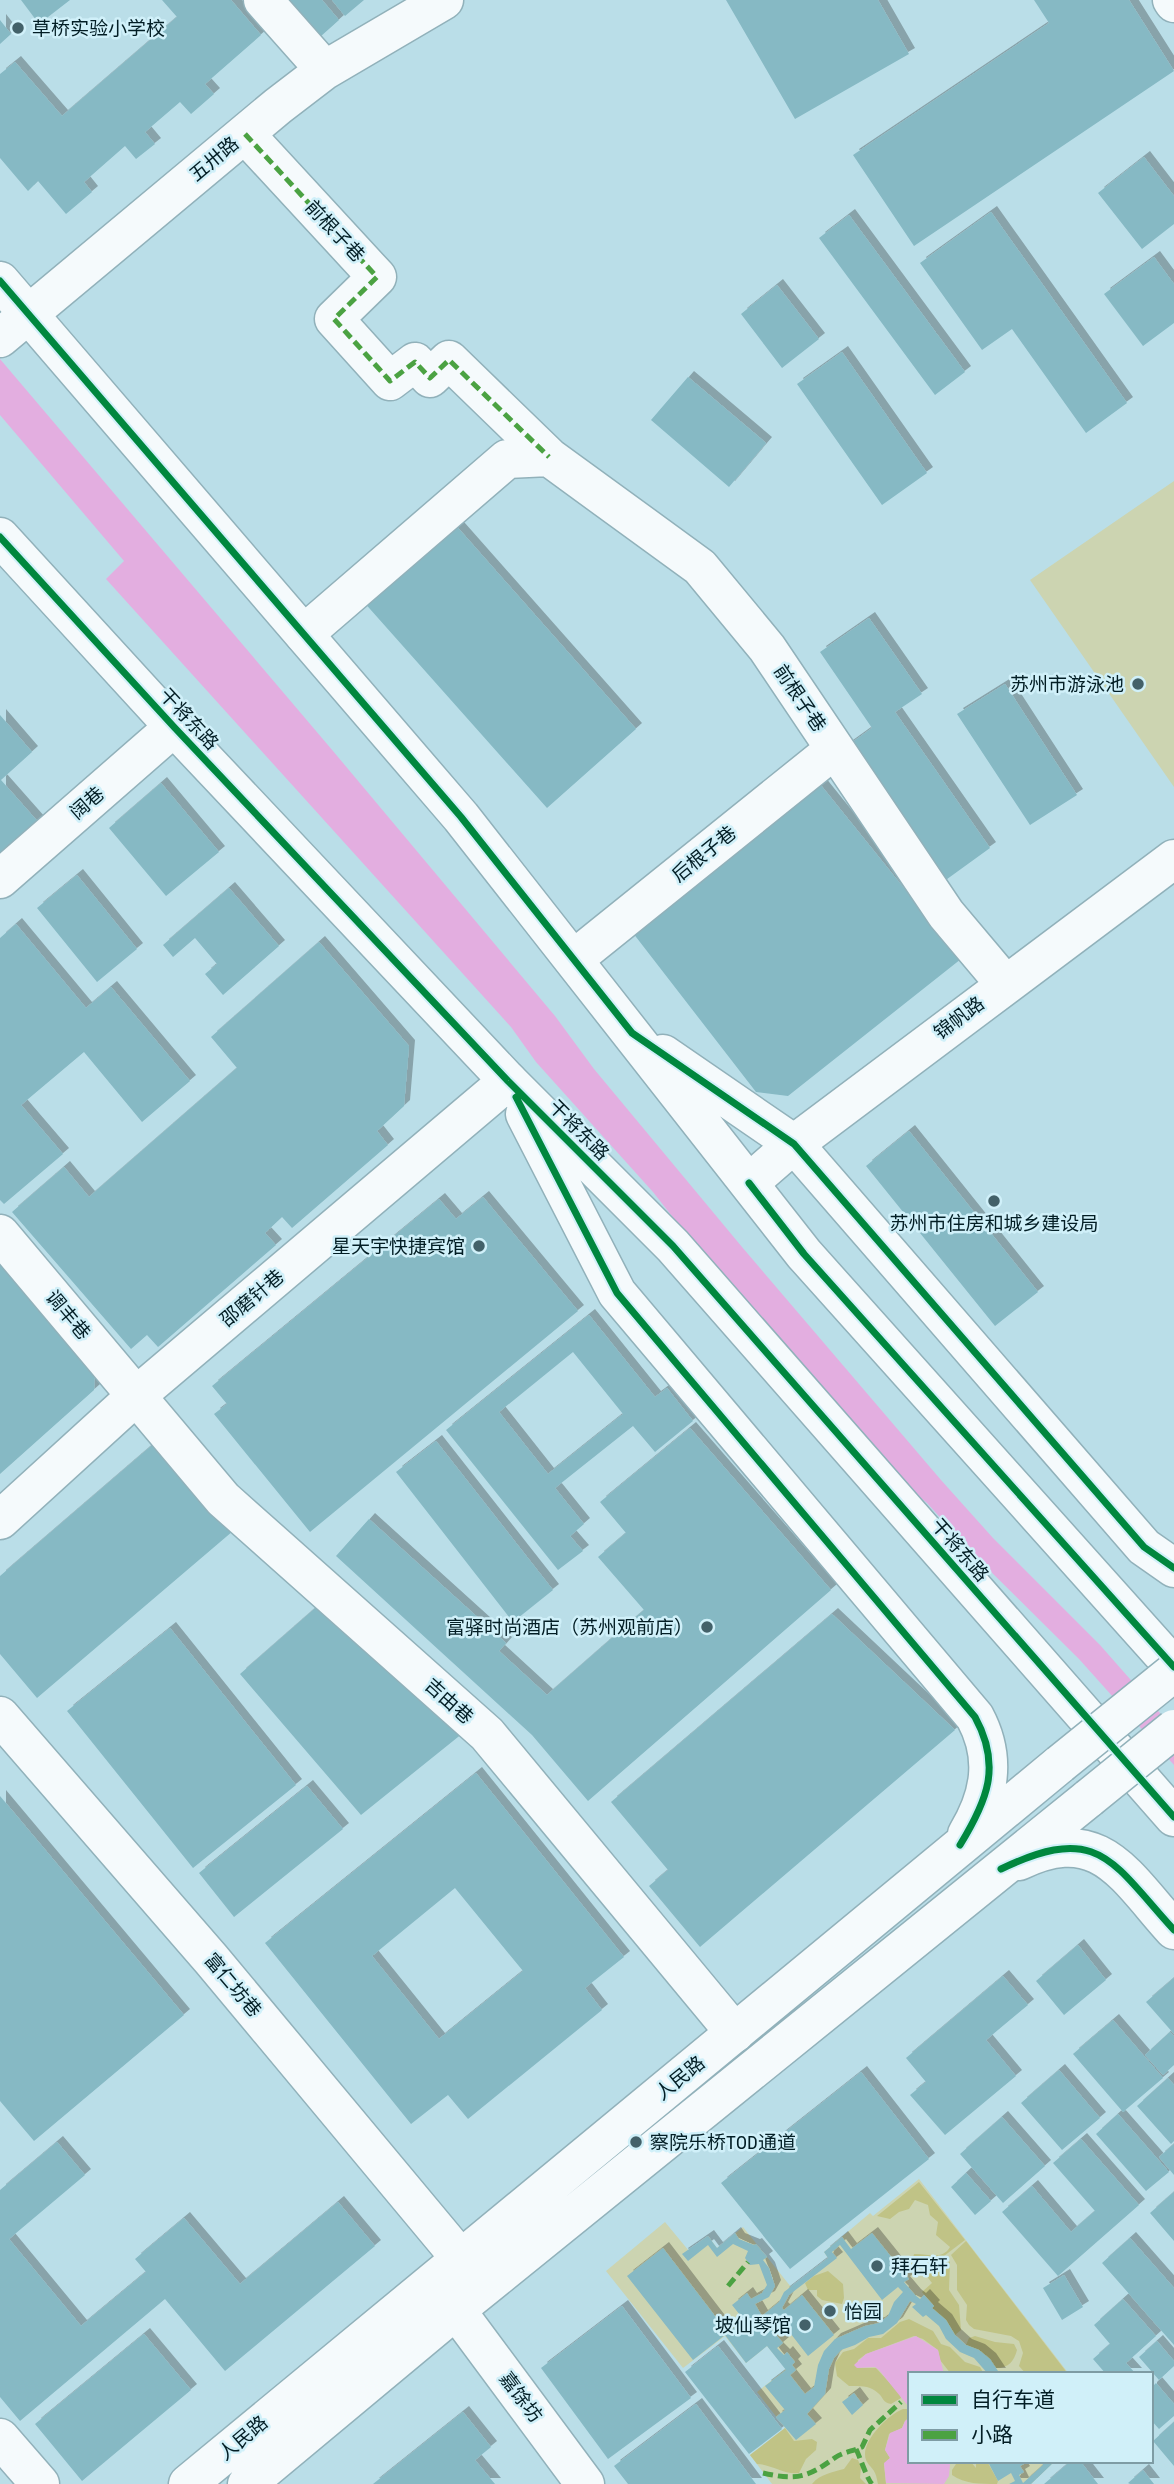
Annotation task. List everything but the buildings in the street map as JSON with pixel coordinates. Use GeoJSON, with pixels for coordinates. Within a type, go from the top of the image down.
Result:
{"type":"FeatureCollection","features":[{"type":"Feature","properties":{"kind":"main road"},"geometry":{"type":"LineString","coordinates":[[263,0],[325,70]]}},
{"type":"Feature","properties":{"kind":"main road","name":"五卅路"},"geometry":{"type":"LineString","coordinates":[[14,326],[325,70],[444,0]]}},
{"type":"Feature","properties":{"kind":"main road","name":"前根子巷"},"geometry":{"type":"LineString","coordinates":[[244,134],[377,277],[334,319],[390,381],[415,362],[430,378],[449,360],[549,457],[700,567],[767,648],[946,914],[1005,984]]}},
{"type":"Feature","properties":{"kind":"main road"},"geometry":{"type":"LineString","coordinates":[[0,281],[14,326],[304,634],[461,817],[804,1254],[1174,1667]]}},
{"type":"Feature","properties":{"kind":"main road"},"geometry":{"type":"LineString","coordinates":[[304,634],[507,459],[549,457]]}},
{"type":"Feature","properties":{"kind":"main road","name":"干将东路"},"geometry":{"type":"LineString","coordinates":[[0,537],[174,727],[508,1081],[673,1246],[1174,1817]]}},
{"type":"Feature","properties":{"kind":"main road","name":"阔巷"},"geometry":{"type":"LineString","coordinates":[[0,879],[174,727]]}},
{"type":"Feature","properties":{"kind":"main road","name":"后根子巷"},"geometry":{"type":"LineString","coordinates":[[574,959],[835,749]]}},
{"type":"Feature","properties":{"kind":"main road","name":"锦帆路"},"geometry":{"type":"LineString","coordinates":[[749,1182],[794,1144],[1174,859]]}},
{"type":"Feature","properties":{"kind":"main road"},"geometry":{"type":"LineString","coordinates":[[632,1033],[794,1144],[1144,1547],[1174,1568]]}},
{"type":"Feature","properties":{"kind":"main road"},"geometry":{"type":"LineString","coordinates":[[508,1081],[617,1293],[975,1717],[988,1751],[988,1787],[978,1816],[960,1845]]}},
{"type":"Feature","properties":{"kind":"main road","name":"邵磨针巷"},"geometry":{"type":"LineString","coordinates":[[0,1520],[136,1396],[508,1081]]}},
{"type":"Feature","properties":{"kind":"main road","name":"调丰巷"},"geometry":{"type":"LineString","coordinates":[[0,1234],[136,1396]]}},
{"type":"Feature","properties":{"kind":"main road","name":"吉由巷"},"geometry":{"type":"LineString","coordinates":[[136,1396],[223,1499],[487,1734],[735,2033]]}},
{"type":"Feature","properties":{"kind":"main road","name":"人民路"},"geometry":{"type":"LineString","coordinates":[[188,2484],[960,1845],[1174,1672]]}},
{"type":"Feature","properties":{"kind":"main road","name":"富仁坊巷"},"geometry":{"type":"LineString","coordinates":[[0,1716],[211,1959],[461,2259]]}},
{"type":"Feature","properties":{"kind":"main road","name":"人民路"},"geometry":{"type":"LineString","coordinates":[[247,2484],[456,2310],[1174,1729]]}},
{"type":"Feature","properties":{"kind":"main road"},"geometry":{"type":"LineString","coordinates":[[1001,1869],[1042,1851],[1059,1848],[1080,1847],[1100,1853],[1174,1930]]}},
{"type":"Feature","properties":{"kind":"main road","name":"嘉馀坊"},"geometry":{"type":"LineString","coordinates":[[456,2310],[585,2484]]}},
{"type":"Feature","properties":{"kind":"main road"},"geometry":{"type":"LineString","coordinates":[[0,2438],[40,2484]]}},
{"type":"Feature","properties":{"kind":"green space","name":"苏州市游泳池"},"geometry":{"type":"Polygon","coordinates":[[[1174,481],[1174,787],[1030,580],[1174,481]]]}},
{"type":"Feature","properties":{"kind":"green space","name":"怡园"},"geometry":{"type":"Polygon","coordinates":[[[919,2179],[1067,2372],[908,2372],[908,2463],[1053,2463],[1031,2484],[772,2484],[750,2455],[785,2428],[757,2392],[786,2369],[767,2346],[746,2363],[725,2336],[683,2368],[606,2271],[665,2222],[689,2251],[708,2236],[717,2248],[743,2227],[791,2287],[828,2258],[824,2252],[870,2213],[873,2216],[919,2179]]]}},
{"type":"Feature","properties":{"kind":"green space"},"geometry":{"type":"Polygon","coordinates":[[[919,2182],[965,2240],[923,2272],[912,2261],[914,2254],[939,2255],[950,2247],[936,2235],[938,2222],[930,2215],[928,2205],[915,2200],[909,2209],[890,2219],[877,2216],[919,2182]]]}},
{"type":"Feature","properties":{"kind":"green space"},"geometry":{"type":"Polygon","coordinates":[[[966,2241],[1066,2372],[1024,2372],[1019,2366],[1023,2353],[1019,2341],[1011,2336],[974,2329],[969,2325],[966,2320],[967,2305],[957,2290],[957,2265],[951,2255],[966,2241]]]}},
{"type":"Feature","properties":{"kind":"green space"},"geometry":{"type":"Polygon","coordinates":[[[945,2259],[950,2262],[949,2290],[959,2305],[961,2330],[955,2335],[922,2292],[932,2283],[925,2274],[945,2259]]]}},
{"type":"Feature","properties":{"kind":"green space"},"geometry":{"type":"Polygon","coordinates":[[[828,2271],[843,2284],[842,2304],[822,2300],[817,2296],[817,2290],[808,2290],[805,2283],[828,2271]]]}},
{"type":"Feature","properties":{"kind":"green space"},"geometry":{"type":"Polygon","coordinates":[[[909,2319],[933,2331],[941,2344],[950,2347],[965,2362],[980,2367],[983,2372],[949,2372],[940,2360],[938,2350],[914,2336],[866,2354],[858,2360],[857,2368],[876,2368],[900,2394],[901,2398],[891,2404],[871,2389],[849,2386],[837,2376],[835,2363],[843,2352],[854,2349],[868,2338],[881,2338],[900,2322],[909,2319]]]}},
{"type":"Feature","properties":{"kind":"green space"},"geometry":{"type":"Polygon","coordinates":[[[975,2336],[1014,2344],[1017,2350],[1012,2361],[1004,2367],[996,2368],[979,2350],[966,2345],[969,2338],[975,2336]]]}},
{"type":"Feature","properties":{"kind":"green space"},"geometry":{"type":"Polygon","coordinates":[[[908,2409],[908,2419],[902,2428],[889,2434],[885,2450],[890,2458],[884,2464],[886,2484],[878,2484],[875,2473],[866,2460],[866,2448],[879,2427],[891,2416],[908,2409]]]}},
{"type":"Feature","properties":{"kind":"green space"},"geometry":{"type":"Polygon","coordinates":[[[785,2428],[794,2441],[812,2439],[817,2442],[816,2450],[806,2459],[799,2473],[757,2464],[750,2455],[785,2428]]]}},
{"type":"Feature","properties":{"kind":"green space"},"geometry":{"type":"Polygon","coordinates":[[[852,2458],[858,2460],[861,2467],[860,2478],[866,2484],[812,2484],[831,2472],[844,2469],[852,2458]]]}},
{"type":"Feature","properties":{"kind":"green space"},"geometry":{"type":"Polygon","coordinates":[[[957,2463],[972,2463],[976,2468],[976,2463],[988,2463],[998,2481],[997,2484],[973,2483],[952,2475],[957,2463]]]}},
{"type":"Feature","properties":{"kind":"shaded area"},"geometry":{"type":"Polygon","coordinates":[[[0,359],[333,751],[555,1016],[594,1069],[742,1247],[941,1480],[993,1538],[1100,1645],[1174,1729],[1174,1765],[1079,1659],[976,1557],[927,1503],[889,1472],[745,1309],[653,1192],[536,1062],[511,1027],[106,579],[124,561],[0,415],[0,359]]]}},
{"type":"Feature","properties":{"kind":"shaded area"},"geometry":{"type":"Polygon","coordinates":[[[916,2336],[938,2350],[944,2372],[908,2372],[908,2406],[879,2370],[875,2367],[857,2368],[854,2365],[866,2354],[916,2336]]]}},
{"type":"Feature","properties":{"kind":"shaded area"},"geometry":{"type":"Polygon","coordinates":[[[908,2419],[908,2463],[951,2463],[949,2476],[944,2484],[886,2483],[884,2463],[890,2458],[885,2450],[890,2433],[902,2428],[908,2419]]]}},
{"type":"Feature","properties":{"kind":"marked path"},"geometry":{"type":"LineString","coordinates":[[245,134],[377,277],[334,319],[390,381],[415,362],[430,378],[449,360],[549,457]]}},
{"type":"Feature","properties":{"kind":"marked path"},"geometry":{"type":"LineString","coordinates":[[728,2286],[748,2262]]}},
{"type":"Feature","properties":{"kind":"marked path"},"geometry":{"type":"LineString","coordinates":[[763,2473],[785,2477],[802,2476],[839,2455],[862,2447],[870,2430],[901,2402]]}},
{"type":"Feature","properties":{"kind":"marked path"},"geometry":{"type":"LineString","coordinates":[[856,2449],[872,2484]]}},
{"type":"Feature","properties":{"kind":"cycle path"},"geometry":{"type":"LineString","coordinates":[[0,281],[461,817],[632,1033],[794,1144],[1144,1547],[1174,1568]]}},
{"type":"Feature","properties":{"kind":"cycle path"},"geometry":{"type":"LineString","coordinates":[[0,537],[174,727],[508,1081],[673,1246],[1174,1817]]}},
{"type":"Feature","properties":{"kind":"cycle path"},"geometry":{"type":"LineString","coordinates":[[516,1097],[617,1293],[975,1717],[988,1751],[988,1783],[978,1813],[960,1845]]}},
{"type":"Feature","properties":{"kind":"cycle path"},"geometry":{"type":"LineString","coordinates":[[749,1183],[804,1254],[1174,1667]]}},
{"type":"Feature","properties":{"kind":"cycle path"},"geometry":{"type":"LineString","coordinates":[[1001,1869],[1034,1855],[1061,1849],[1082,1849],[1101,1856],[1117,1868],[1174,1930]]}},
{"type":"Feature","properties":{"kind":"place","name":"草桥实验小学校"},"geometry":{"type":"Point","coordinates":[18,28]}},
{"type":"Feature","properties":{"kind":"place","name":"苏州市游泳池"},"geometry":{"type":"Point","coordinates":[1138,684]}},
{"type":"Feature","properties":{"kind":"place","name":"苏州市住房和城乡建设局"},"geometry":{"type":"Point","coordinates":[994,1201]}},
{"type":"Feature","properties":{"kind":"place","name":"星天宇快捷宾馆"},"geometry":{"type":"Point","coordinates":[479,1246]}},
{"type":"Feature","properties":{"kind":"place","name":"富驿时尚酒店（苏州观前店）"},"geometry":{"type":"Point","coordinates":[707,1627]}},
{"type":"Feature","properties":{"kind":"place","name":"察院乐桥TOD通道"},"geometry":{"type":"Point","coordinates":[636,2142]}},
{"type":"Feature","properties":{"kind":"place","name":"拜石轩"},"geometry":{"type":"Point","coordinates":[877,2266]}},
{"type":"Feature","properties":{"kind":"place","name":"怡园"},"geometry":{"type":"Point","coordinates":[830,2311]}},
{"type":"Feature","properties":{"kind":"place","name":"坡仙琴馆"},"geometry":{"type":"Point","coordinates":[805,2325]}}]}
